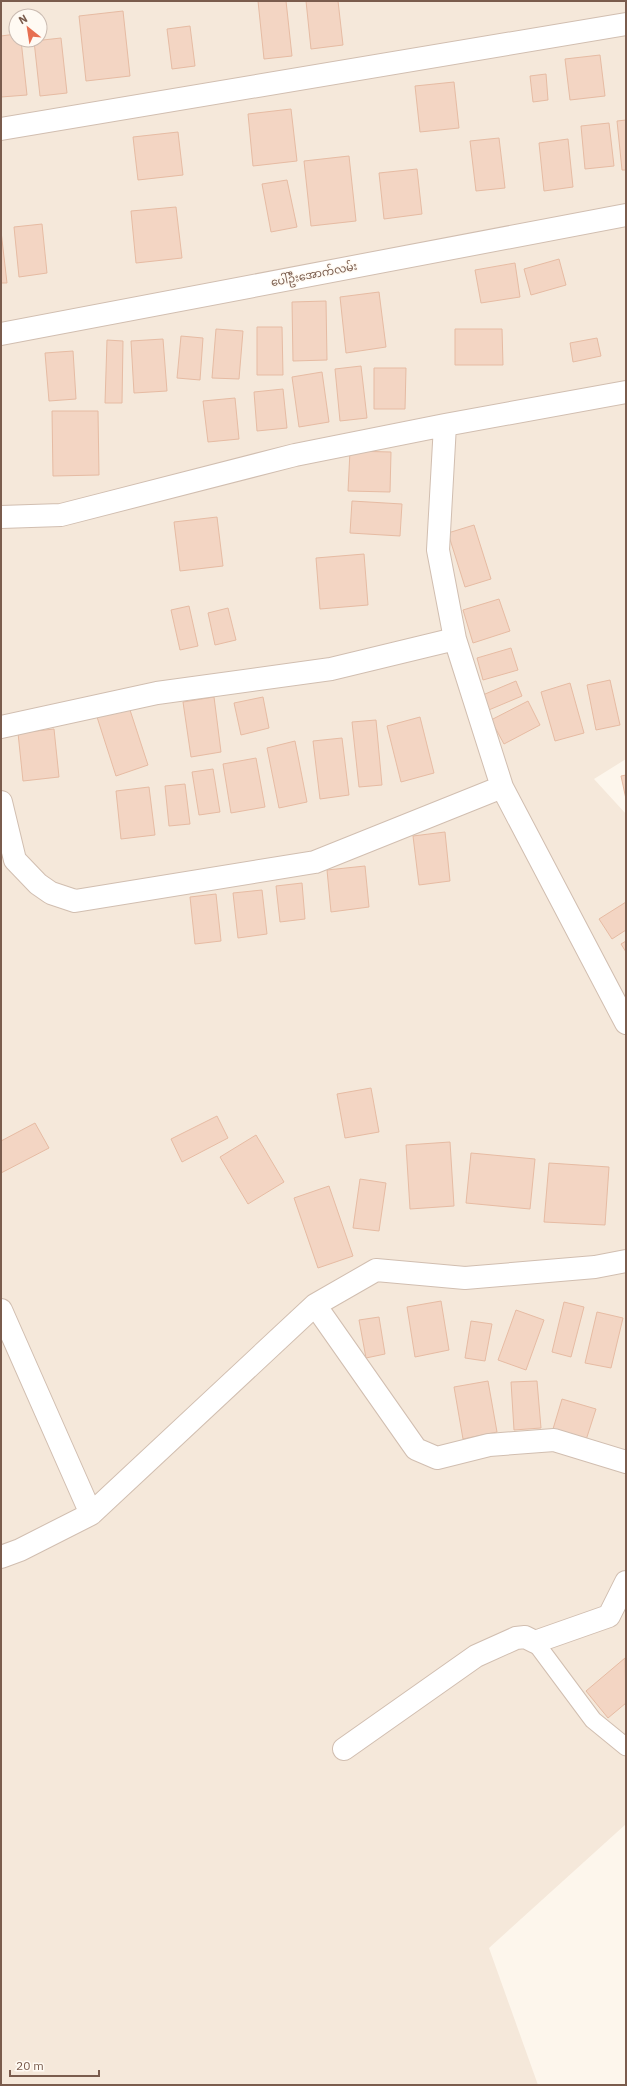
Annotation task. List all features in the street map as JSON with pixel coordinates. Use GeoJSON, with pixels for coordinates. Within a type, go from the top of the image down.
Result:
{"type":"FeatureCollection","features":[{"type":"Feature","properties":{"kind":"street"},"geometry":{"type":"LineString","coordinates":[[1,129],[626,24]]}},
{"type":"Feature","properties":{"kind":"street","name":"ပေါ်ဦးအောက်လမ်း"},"geometry":{"type":"LineString","coordinates":[[1,334],[626,215]]}},
{"type":"Feature","properties":{"kind":"street"},"geometry":{"type":"LineString","coordinates":[[1,518],[61,515],[295,455],[445,425],[626,392]]}},
{"type":"Feature","properties":{"kind":"street"},"geometry":{"type":"LineString","coordinates":[[445,425],[438,550],[455,639],[502,787],[626,1023]]}},
{"type":"Feature","properties":{"kind":"street"},"geometry":{"type":"LineString","coordinates":[[1,727],[157,693],[331,669],[455,639]]}},
{"type":"Feature","properties":{"kind":"street"},"geometry":{"type":"LineString","coordinates":[[1,802],[15,860],[38,884],[51,893],[74,901],[315,862],[502,787]]}},
{"type":"Feature","properties":{"kind":"street"},"geometry":{"type":"LineString","coordinates":[[1,1557],[20,1550],[91,1514],[315,1305],[376,1270],[465,1278],[595,1267],[626,1261]]}},
{"type":"Feature","properties":{"kind":"street"},"geometry":{"type":"LineString","coordinates":[[315,1305],[416,1449],[437,1458],[489,1445],[554,1440],[626,1462]]}},
{"type":"Feature","properties":{"kind":"street"},"geometry":{"type":"LineString","coordinates":[[1,1310],[91,1514]]}},
{"type":"Feature","properties":{"kind":"street"},"geometry":{"type":"LineString","coordinates":[[344,1749],[476,1656],[516,1638],[526,1637],[534,1642],[609,1616],[626,1582]]}},
{"type":"Feature","properties":{"kind":"lane"},"geometry":{"type":"LineString","coordinates":[[534,1642],[593,1720],[626,1747]]}},
{"type":"Feature","properties":{"kind":"shaded area"},"geometry":{"type":"Polygon","coordinates":[[[1,1],[626,1],[626,759],[594,779],[626,814],[626,1824],[489,1948],[538,2085],[1,2085],[1,1]]]}},
{"type":"Feature","properties":{"kind":"building"},"geometry":{"type":"Polygon","coordinates":[[[258,1],[286,1],[292,56],[264,59],[258,1]]]}},
{"type":"Feature","properties":{"kind":"building"},"geometry":{"type":"Polygon","coordinates":[[[306,1],[338,1],[343,45],[311,49],[306,1]]]}},
{"type":"Feature","properties":{"kind":"building"},"geometry":{"type":"Polygon","coordinates":[[[123,11],[130,76],[86,81],[79,16],[123,11]]]}},
{"type":"Feature","properties":{"kind":"building"},"geometry":{"type":"Polygon","coordinates":[[[190,26],[195,66],[172,69],[167,29],[190,26]]]}},
{"type":"Feature","properties":{"kind":"building"},"geometry":{"type":"Polygon","coordinates":[[[8,35],[8,48],[22,48],[27,95],[1,97],[1,36],[8,35]]]}},
{"type":"Feature","properties":{"kind":"building"},"geometry":{"type":"Polygon","coordinates":[[[61,38],[67,93],[40,96],[35,48],[48,48],[48,39],[61,38]]]}},
{"type":"Feature","properties":{"kind":"building"},"geometry":{"type":"Polygon","coordinates":[[[600,55],[605,96],[570,100],[565,59],[600,55]]]}},
{"type":"Feature","properties":{"kind":"building"},"geometry":{"type":"Polygon","coordinates":[[[546,74],[548,100],[533,102],[530,76],[546,74]]]}},
{"type":"Feature","properties":{"kind":"building"},"geometry":{"type":"Polygon","coordinates":[[[454,82],[459,128],[420,132],[415,86],[454,82]]]}},
{"type":"Feature","properties":{"kind":"building"},"geometry":{"type":"Polygon","coordinates":[[[291,109],[297,161],[253,166],[248,114],[291,109]]]}},
{"type":"Feature","properties":{"kind":"building"},"geometry":{"type":"Polygon","coordinates":[[[626,120],[626,170],[622,170],[617,121],[626,120]]]}},
{"type":"Feature","properties":{"kind":"building"},"geometry":{"type":"Polygon","coordinates":[[[609,123],[614,166],[585,169],[581,126],[609,123]]]}},
{"type":"Feature","properties":{"kind":"building"},"geometry":{"type":"Polygon","coordinates":[[[178,132],[183,175],[138,180],[133,137],[178,132]]]}},
{"type":"Feature","properties":{"kind":"building"},"geometry":{"type":"Polygon","coordinates":[[[499,138],[505,188],[476,191],[470,141],[499,138]]]}},
{"type":"Feature","properties":{"kind":"building"},"geometry":{"type":"Polygon","coordinates":[[[568,139],[573,187],[544,191],[539,143],[568,139]]]}},
{"type":"Feature","properties":{"kind":"building"},"geometry":{"type":"Polygon","coordinates":[[[349,156],[356,221],[311,226],[304,161],[349,156]]]}},
{"type":"Feature","properties":{"kind":"building"},"geometry":{"type":"Polygon","coordinates":[[[417,169],[422,214],[384,219],[379,173],[417,169]]]}},
{"type":"Feature","properties":{"kind":"building"},"geometry":{"type":"Polygon","coordinates":[[[287,180],[297,227],[271,232],[262,184],[287,180]]]}},
{"type":"Feature","properties":{"kind":"building"},"geometry":{"type":"Polygon","coordinates":[[[176,207],[182,258],[136,263],[131,211],[176,207]]]}},
{"type":"Feature","properties":{"kind":"building"},"geometry":{"type":"Polygon","coordinates":[[[42,224],[47,273],[19,277],[14,227],[42,224]]]}},
{"type":"Feature","properties":{"kind":"building"},"geometry":{"type":"Polygon","coordinates":[[[1,231],[7,283],[1,283],[1,231]]]}},
{"type":"Feature","properties":{"kind":"building"},"geometry":{"type":"Polygon","coordinates":[[[559,259],[566,285],[531,295],[524,269],[559,259]]]}},
{"type":"Feature","properties":{"kind":"building"},"geometry":{"type":"Polygon","coordinates":[[[515,263],[520,297],[481,303],[475,270],[515,263]]]}},
{"type":"Feature","properties":{"kind":"building"},"geometry":{"type":"Polygon","coordinates":[[[379,292],[386,347],[346,353],[340,297],[379,292]]]}},
{"type":"Feature","properties":{"kind":"building"},"geometry":{"type":"Polygon","coordinates":[[[326,301],[327,360],[293,361],[292,302],[326,301]]]}},
{"type":"Feature","properties":{"kind":"building"},"geometry":{"type":"Polygon","coordinates":[[[257,327],[282,327],[283,375],[257,375],[257,327]]]}},
{"type":"Feature","properties":{"kind":"building"},"geometry":{"type":"Polygon","coordinates":[[[216,329],[243,331],[239,379],[212,378],[216,329]]]}},
{"type":"Feature","properties":{"kind":"building"},"geometry":{"type":"Polygon","coordinates":[[[455,329],[502,329],[503,365],[455,365],[455,329]]]}},
{"type":"Feature","properties":{"kind":"building"},"geometry":{"type":"Polygon","coordinates":[[[181,336],[203,338],[200,380],[177,378],[181,336]]]}},
{"type":"Feature","properties":{"kind":"building"},"geometry":{"type":"Polygon","coordinates":[[[597,338],[601,356],[573,362],[570,343],[597,338]]]}},
{"type":"Feature","properties":{"kind":"building"},"geometry":{"type":"Polygon","coordinates":[[[163,339],[167,391],[134,393],[131,341],[163,339]]]}},
{"type":"Feature","properties":{"kind":"building"},"geometry":{"type":"Polygon","coordinates":[[[107,340],[123,341],[122,403],[105,403],[107,340]]]}},
{"type":"Feature","properties":{"kind":"building"},"geometry":{"type":"Polygon","coordinates":[[[73,351],[76,399],[49,401],[45,353],[73,351]]]}},
{"type":"Feature","properties":{"kind":"building"},"geometry":{"type":"Polygon","coordinates":[[[361,366],[367,418],[340,421],[335,369],[361,366]]]}},
{"type":"Feature","properties":{"kind":"building"},"geometry":{"type":"Polygon","coordinates":[[[374,368],[406,368],[405,409],[374,409],[374,368]]]}},
{"type":"Feature","properties":{"kind":"building"},"geometry":{"type":"Polygon","coordinates":[[[322,372],[329,422],[299,427],[292,377],[322,372]]]}},
{"type":"Feature","properties":{"kind":"building"},"geometry":{"type":"Polygon","coordinates":[[[283,389],[287,428],[257,431],[254,392],[283,389]]]}},
{"type":"Feature","properties":{"kind":"building"},"geometry":{"type":"Polygon","coordinates":[[[235,398],[239,439],[208,442],[203,401],[235,398]]]}},
{"type":"Feature","properties":{"kind":"building"},"geometry":{"type":"Polygon","coordinates":[[[52,411],[98,411],[99,475],[53,476],[52,411]]]}},
{"type":"Feature","properties":{"kind":"building"},"geometry":{"type":"Polygon","coordinates":[[[350,451],[391,452],[390,492],[348,491],[350,451]]]}},
{"type":"Feature","properties":{"kind":"building"},"geometry":{"type":"Polygon","coordinates":[[[352,501],[402,504],[400,536],[350,533],[352,501]]]}},
{"type":"Feature","properties":{"kind":"building"},"geometry":{"type":"Polygon","coordinates":[[[217,517],[223,566],[180,571],[174,522],[217,517]]]}},
{"type":"Feature","properties":{"kind":"building"},"geometry":{"type":"Polygon","coordinates":[[[474,525],[491,579],[465,587],[448,533],[474,525]]]}},
{"type":"Feature","properties":{"kind":"building"},"geometry":{"type":"Polygon","coordinates":[[[364,554],[368,605],[320,609],[316,558],[364,554]]]}},
{"type":"Feature","properties":{"kind":"building"},"geometry":{"type":"Polygon","coordinates":[[[499,599],[510,631],[473,643],[463,610],[499,599]]]}},
{"type":"Feature","properties":{"kind":"building"},"geometry":{"type":"Polygon","coordinates":[[[189,606],[198,646],[180,650],[171,610],[189,606]]]}},
{"type":"Feature","properties":{"kind":"building"},"geometry":{"type":"Polygon","coordinates":[[[228,608],[236,640],[215,645],[208,613],[228,608]]]}},
{"type":"Feature","properties":{"kind":"building"},"geometry":{"type":"Polygon","coordinates":[[[511,648],[518,670],[483,680],[477,658],[511,648]]]}},
{"type":"Feature","properties":{"kind":"building"},"geometry":{"type":"Polygon","coordinates":[[[610,680],[620,725],[596,730],[587,685],[610,680]]]}},
{"type":"Feature","properties":{"kind":"building"},"geometry":{"type":"Polygon","coordinates":[[[516,681],[522,696],[484,712],[478,697],[516,681]]]}},
{"type":"Feature","properties":{"kind":"building"},"geometry":{"type":"Polygon","coordinates":[[[570,683],[584,733],[555,741],[541,692],[570,683]]]}},
{"type":"Feature","properties":{"kind":"building"},"geometry":{"type":"Polygon","coordinates":[[[214,697],[221,752],[191,757],[183,702],[214,697]]]}},
{"type":"Feature","properties":{"kind":"building"},"geometry":{"type":"Polygon","coordinates":[[[263,697],[269,728],[241,735],[234,703],[263,697]]]}},
{"type":"Feature","properties":{"kind":"building"},"geometry":{"type":"Polygon","coordinates":[[[528,701],[540,725],[504,744],[491,720],[528,701]]]}},
{"type":"Feature","properties":{"kind":"building"},"geometry":{"type":"Polygon","coordinates":[[[129,707],[148,765],[116,776],[97,717],[129,707]]]}},
{"type":"Feature","properties":{"kind":"building"},"geometry":{"type":"Polygon","coordinates":[[[420,717],[434,773],[401,782],[387,726],[420,717]]]}},
{"type":"Feature","properties":{"kind":"building"},"geometry":{"type":"Polygon","coordinates":[[[376,720],[382,785],[359,787],[352,722],[376,720]]]}},
{"type":"Feature","properties":{"kind":"building"},"geometry":{"type":"Polygon","coordinates":[[[54,729],[59,777],[23,781],[18,733],[54,729]]]}},
{"type":"Feature","properties":{"kind":"building"},"geometry":{"type":"Polygon","coordinates":[[[342,738],[349,795],[320,799],[313,741],[342,738]]]}},
{"type":"Feature","properties":{"kind":"building"},"geometry":{"type":"Polygon","coordinates":[[[295,741],[307,802],[279,808],[267,748],[295,741]]]}},
{"type":"Feature","properties":{"kind":"building"},"geometry":{"type":"Polygon","coordinates":[[[256,758],[265,807],[231,813],[223,764],[256,758]]]}},
{"type":"Feature","properties":{"kind":"building"},"geometry":{"type":"Polygon","coordinates":[[[213,769],[220,812],[199,815],[192,772],[213,769]]]}},
{"type":"Feature","properties":{"kind":"building"},"geometry":{"type":"Polygon","coordinates":[[[626,775],[626,799],[621,776],[626,775]]]}},
{"type":"Feature","properties":{"kind":"building"},"geometry":{"type":"Polygon","coordinates":[[[185,784],[190,824],[169,826],[165,786],[185,784]]]}},
{"type":"Feature","properties":{"kind":"building"},"geometry":{"type":"Polygon","coordinates":[[[149,787],[155,835],[121,839],[116,791],[149,787]]]}},
{"type":"Feature","properties":{"kind":"building"},"geometry":{"type":"Polygon","coordinates":[[[445,832],[450,881],[419,885],[413,836],[445,832]]]}},
{"type":"Feature","properties":{"kind":"building"},"geometry":{"type":"Polygon","coordinates":[[[365,866],[369,907],[331,912],[327,870],[365,866]]]}},
{"type":"Feature","properties":{"kind":"building"},"geometry":{"type":"Polygon","coordinates":[[[302,883],[305,919],[280,922],[276,886],[302,883]]]}},
{"type":"Feature","properties":{"kind":"building"},"geometry":{"type":"Polygon","coordinates":[[[262,890],[267,934],[238,938],[233,893],[262,890]]]}},
{"type":"Feature","properties":{"kind":"building"},"geometry":{"type":"Polygon","coordinates":[[[216,894],[221,941],[195,944],[190,897],[216,894]]]}},
{"type":"Feature","properties":{"kind":"building"},"geometry":{"type":"Polygon","coordinates":[[[626,902],[626,930],[612,939],[599,919],[626,902]]]}},
{"type":"Feature","properties":{"kind":"building"},"geometry":{"type":"Polygon","coordinates":[[[626,941],[626,952],[621,944],[626,941]]]}},
{"type":"Feature","properties":{"kind":"building"},"geometry":{"type":"Polygon","coordinates":[[[371,1088],[379,1132],[345,1138],[337,1094],[371,1088]]]}},
{"type":"Feature","properties":{"kind":"building"},"geometry":{"type":"Polygon","coordinates":[[[217,1116],[228,1138],[182,1162],[171,1139],[217,1116]]]}},
{"type":"Feature","properties":{"kind":"building"},"geometry":{"type":"Polygon","coordinates":[[[35,1123],[49,1148],[1,1173],[1,1141],[35,1123]]]}},
{"type":"Feature","properties":{"kind":"building"},"geometry":{"type":"Polygon","coordinates":[[[256,1135],[284,1182],[248,1204],[220,1157],[256,1135]]]}},
{"type":"Feature","properties":{"kind":"building"},"geometry":{"type":"Polygon","coordinates":[[[450,1142],[454,1206],[410,1209],[406,1145],[450,1142]]]}},
{"type":"Feature","properties":{"kind":"building"},"geometry":{"type":"Polygon","coordinates":[[[471,1153],[535,1159],[530,1209],[466,1203],[471,1153]]]}},
{"type":"Feature","properties":{"kind":"building"},"geometry":{"type":"Polygon","coordinates":[[[549,1163],[609,1167],[605,1225],[544,1222],[549,1163]]]}},
{"type":"Feature","properties":{"kind":"building"},"geometry":{"type":"Polygon","coordinates":[[[360,1179],[386,1183],[379,1231],[353,1228],[360,1179]]]}},
{"type":"Feature","properties":{"kind":"building"},"geometry":{"type":"Polygon","coordinates":[[[329,1186],[353,1256],[318,1268],[294,1198],[329,1186]]]}},
{"type":"Feature","properties":{"kind":"building"},"geometry":{"type":"Polygon","coordinates":[[[441,1301],[449,1350],[415,1357],[407,1307],[441,1301]]]}},
{"type":"Feature","properties":{"kind":"building"},"geometry":{"type":"Polygon","coordinates":[[[564,1302],[584,1307],[571,1357],[552,1352],[564,1302]]]}},
{"type":"Feature","properties":{"kind":"building"},"geometry":{"type":"Polygon","coordinates":[[[516,1310],[544,1320],[526,1370],[498,1360],[516,1310]]]}},
{"type":"Feature","properties":{"kind":"building"},"geometry":{"type":"Polygon","coordinates":[[[597,1312],[623,1318],[611,1368],[585,1363],[597,1312]]]}},
{"type":"Feature","properties":{"kind":"building"},"geometry":{"type":"Polygon","coordinates":[[[379,1317],[385,1354],[366,1358],[359,1320],[379,1317]]]}},
{"type":"Feature","properties":{"kind":"building"},"geometry":{"type":"Polygon","coordinates":[[[471,1321],[492,1324],[485,1361],[465,1358],[471,1321]]]}},
{"type":"Feature","properties":{"kind":"building"},"geometry":{"type":"Polygon","coordinates":[[[488,1381],[497,1432],[463,1439],[454,1387],[488,1381]]]}},
{"type":"Feature","properties":{"kind":"building"},"geometry":{"type":"Polygon","coordinates":[[[537,1381],[541,1428],[514,1430],[511,1382],[537,1381]]]}},
{"type":"Feature","properties":{"kind":"building"},"geometry":{"type":"Polygon","coordinates":[[[562,1399],[596,1409],[586,1440],[553,1429],[562,1399]]]}},
{"type":"Feature","properties":{"kind":"building"},"geometry":{"type":"Polygon","coordinates":[[[625,1658],[626,1703],[608,1718],[586,1691],[625,1658]]]}}]}
